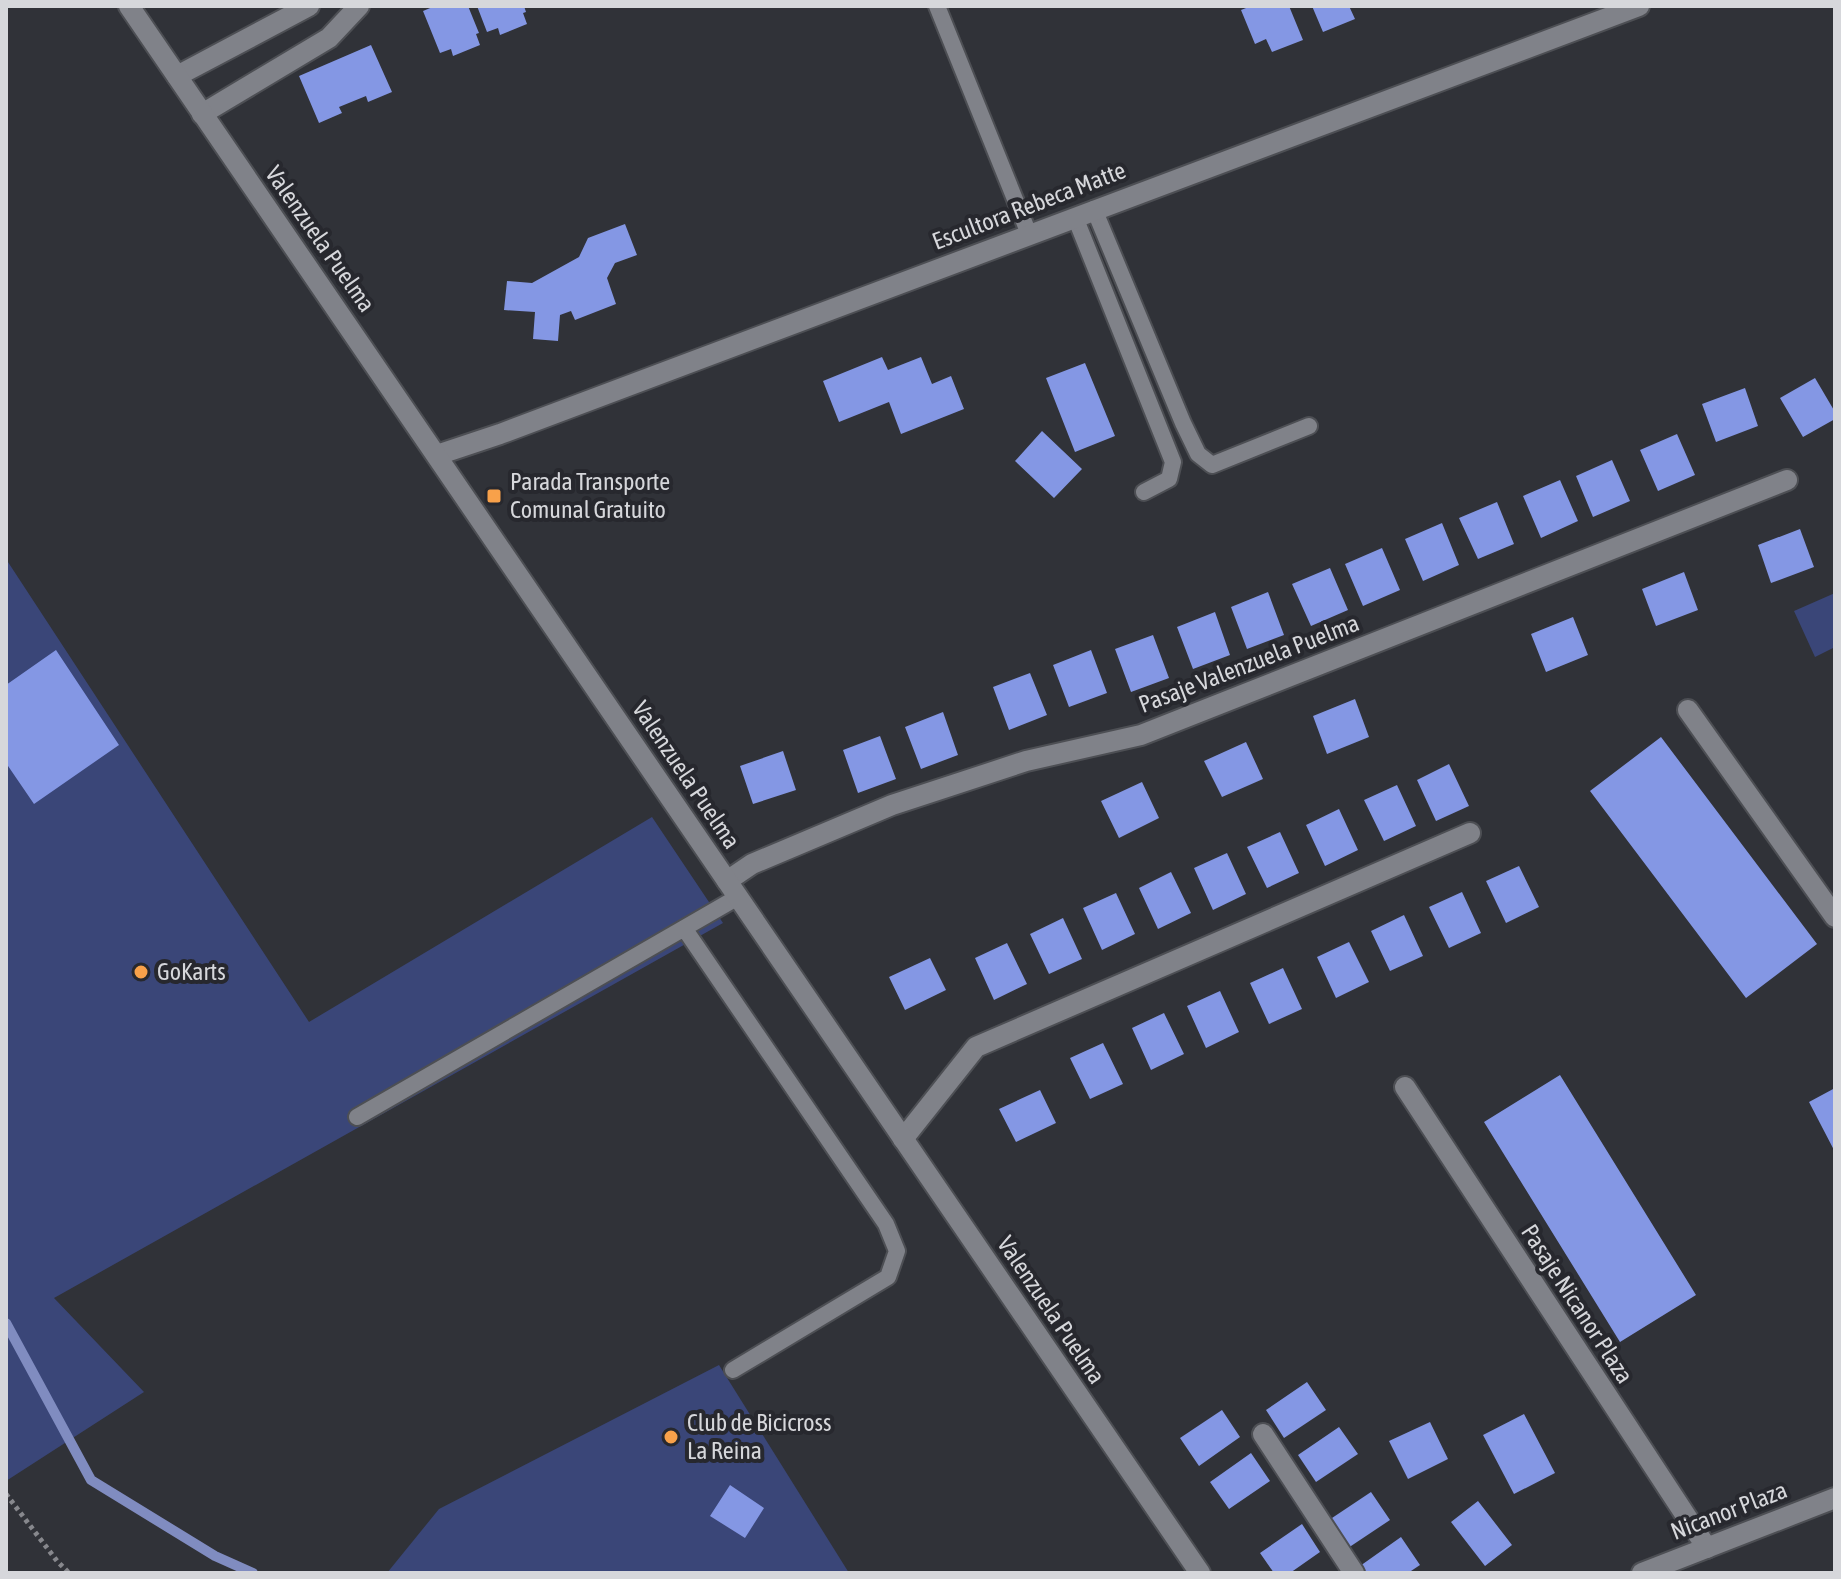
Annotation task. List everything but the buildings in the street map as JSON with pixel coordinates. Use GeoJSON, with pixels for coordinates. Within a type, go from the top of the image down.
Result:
{"type":"FeatureCollection","features":[{"type":"Feature","properties":{"kind":"street","name":"Valenzuela Puelma"},"geometry":{"type":"LineString","coordinates":[[129,6],[1200,1573]]}},
{"type":"Feature","properties":{"kind":"street"},"geometry":{"type":"LineString","coordinates":[[177,76],[309,6]]}},
{"type":"Feature","properties":{"kind":"street"},"geometry":{"type":"LineString","coordinates":[[202,114],[329,38],[359,6]]}},
{"type":"Feature","properties":{"kind":"street","name":"Escultora Rebeca Matte"},"geometry":{"type":"LineString","coordinates":[[437,455],[1639,6]]}},
{"type":"Feature","properties":{"kind":"street","name":"Pasaje Valenzuela Puelma"},"geometry":{"type":"LineString","coordinates":[[732,889],[752,864],[892,805],[1026,761],[1141,735],[1787,480]]}},
{"type":"Feature","properties":{"kind":"street"},"geometry":{"type":"LineString","coordinates":[[1688,710],[1835,917]]}},
{"type":"Feature","properties":{"kind":"street"},"geometry":{"type":"LineString","coordinates":[[903,1139],[976,1047],[1470,833]]}},
{"type":"Feature","properties":{"kind":"street","name":"Pasaje Nicanor Plaza"},"geometry":{"type":"LineString","coordinates":[[1405,1087],[1707,1548]]}},
{"type":"Feature","properties":{"kind":"street"},"geometry":{"type":"LineString","coordinates":[[1263,1434],[1354,1573]]}},
{"type":"Feature","properties":{"kind":"street","name":"Nicanor Plaza"},"geometry":{"type":"LineString","coordinates":[[1642,1573],[1835,1498]]}},
{"type":"Feature","properties":{"kind":"lane"},"geometry":{"type":"LineString","coordinates":[[937,6],[1029,234]]}},
{"type":"Feature","properties":{"kind":"lane"},"geometry":{"type":"LineString","coordinates":[[1084,213],[1198,454],[1212,465],[1309,426]]}},
{"type":"Feature","properties":{"kind":"lane"},"geometry":{"type":"LineString","coordinates":[[1084,213],[1173,462],[1169,479],[1144,492]]}},
{"type":"Feature","properties":{"kind":"lane"},"geometry":{"type":"LineString","coordinates":[[357,1117],[684,928],[732,889]]}},
{"type":"Feature","properties":{"kind":"lane"},"geometry":{"type":"LineString","coordinates":[[684,928],[886,1224],[897,1251],[888,1277],[733,1370]]}},
{"type":"Feature","properties":{"kind":"path"},"geometry":{"type":"LineString","coordinates":[[6,1494],[69,1573]]}},
{"type":"Feature","properties":{"kind":"shaded area","name":"GoKarts"},"geometry":{"type":"Polygon","coordinates":[[[6,559],[309,1022],[652,817],[723,923],[54,1298],[144,1392],[6,1481],[6,559]]]}},
{"type":"Feature","properties":{"kind":"shaded area"},"geometry":{"type":"Polygon","coordinates":[[[1835,593],[1835,647],[1815,657],[1794,611],[1835,593]]]}},
{"type":"Feature","properties":{"kind":"shaded area","name":"Club de Bicicross La Reina"},"geometry":{"type":"Polygon","coordinates":[[[719,1365],[849,1573],[387,1573],[439,1509],[719,1365]]]}},
{"type":"Feature","properties":{"kind":"waterway"},"geometry":{"type":"LineString","coordinates":[[6,1323],[91,1480],[215,1556],[253,1573]]}},
{"type":"Feature","properties":{"kind":"place","name":"Parada Transporte Comunal Gratuito"},"geometry":{"type":"Point","coordinates":[494,496]}},
{"type":"Feature","properties":{"kind":"place","name":"GoKarts"},"geometry":{"type":"Point","coordinates":[141,972]}},
{"type":"Feature","properties":{"kind":"place","name":"Club de Bicicross La Reina"},"geometry":{"type":"Point","coordinates":[671,1437]}}]}
